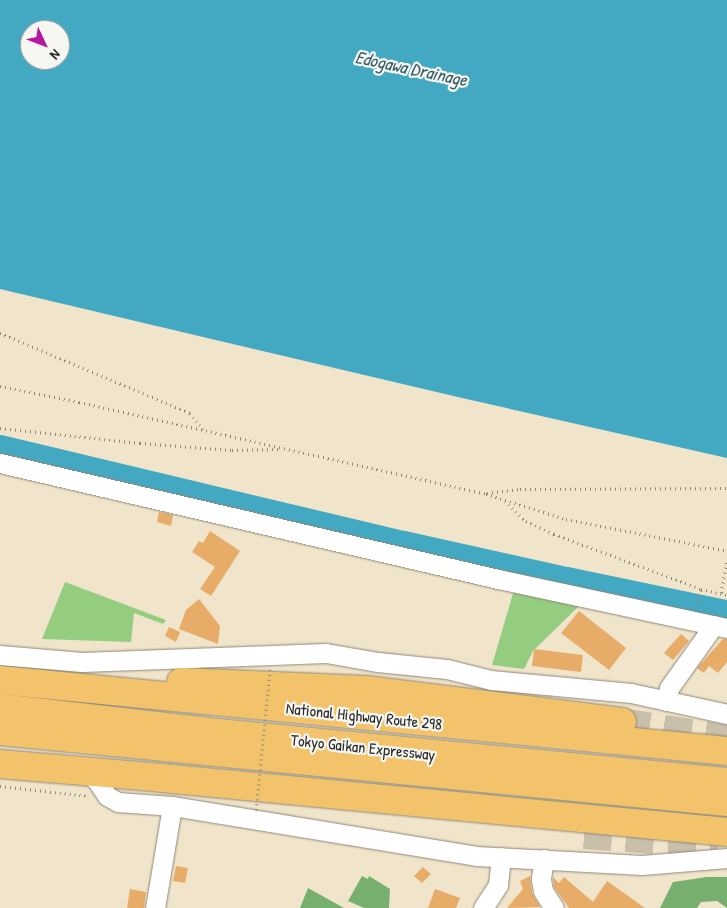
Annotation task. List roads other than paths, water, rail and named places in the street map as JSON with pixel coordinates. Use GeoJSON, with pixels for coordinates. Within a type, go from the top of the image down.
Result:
{"type":"FeatureCollection","features":[{"type":"Feature","properties":{"kind":"highway","name":"National Highway Route 298"},"geometry":{"type":"LineString","coordinates":[[0,680],[727,751]]}},
{"type":"Feature","properties":{"kind":"highway"},"geometry":{"type":"LineString","coordinates":[[40,684],[183,682],[356,689],[622,722]]}},
{"type":"Feature","properties":{"kind":"highway","name":"Tokyo Gaikan Expressway"},"geometry":{"type":"LineString","coordinates":[[0,708],[219,733],[727,782]]}},
{"type":"Feature","properties":{"kind":"highway","name":"Tokyo Gaikan Expressway"},"geometry":{"type":"LineString","coordinates":[[0,731],[727,802]]}},
{"type":"Feature","properties":{"kind":"highway"},"geometry":{"type":"LineString","coordinates":[[0,764],[727,832]]}},
{"type":"Feature","properties":{"kind":"highway"},"geometry":{"type":"LineString","coordinates":[[162,778],[215,790],[344,812],[404,820],[584,835]]}},
{"type":"Feature","properties":{"kind":"street"},"geometry":{"type":"LineString","coordinates":[[1,467],[498,579],[720,626],[669,688],[666,701]]}},
{"type":"Feature","properties":{"kind":"street"},"geometry":{"type":"LineString","coordinates":[[0,655],[82,662],[326,654],[378,662],[447,669],[491,680],[630,694],[727,714]]}},
{"type":"Feature","properties":{"kind":"street"},"geometry":{"type":"LineString","coordinates":[[88,772],[112,800],[172,806],[476,856],[642,865],[727,858]]}},
{"type":"Feature","properties":{"kind":"street"},"geometry":{"type":"LineString","coordinates":[[155,908],[172,806]]}},
{"type":"Feature","properties":{"kind":"street"},"geometry":{"type":"LineString","coordinates":[[483,908],[498,885],[501,857]]}},
{"type":"Feature","properties":{"kind":"street"},"geometry":{"type":"LineString","coordinates":[[544,859],[541,880],[543,891],[554,908]]}},
{"type":"Feature","properties":{"kind":"water","name":"Edogawa Drainage"},"geometry":{"type":"Polygon","coordinates":[[[0,0],[727,0],[727,458],[462,398],[0,289],[0,0]]]}},
{"type":"Feature","properties":{"kind":"waterway"},"geometry":{"type":"LineString","coordinates":[[0,447],[404,543],[727,612]]}},
{"type":"Feature","properties":{"kind":"tunnel"},"geometry":{"type":"LineString","coordinates":[[622,722],[727,739]]}},
{"type":"Feature","properties":{"kind":"tunnel"},"geometry":{"type":"LineString","coordinates":[[584,835],[668,841],[718,841]]}}]}
